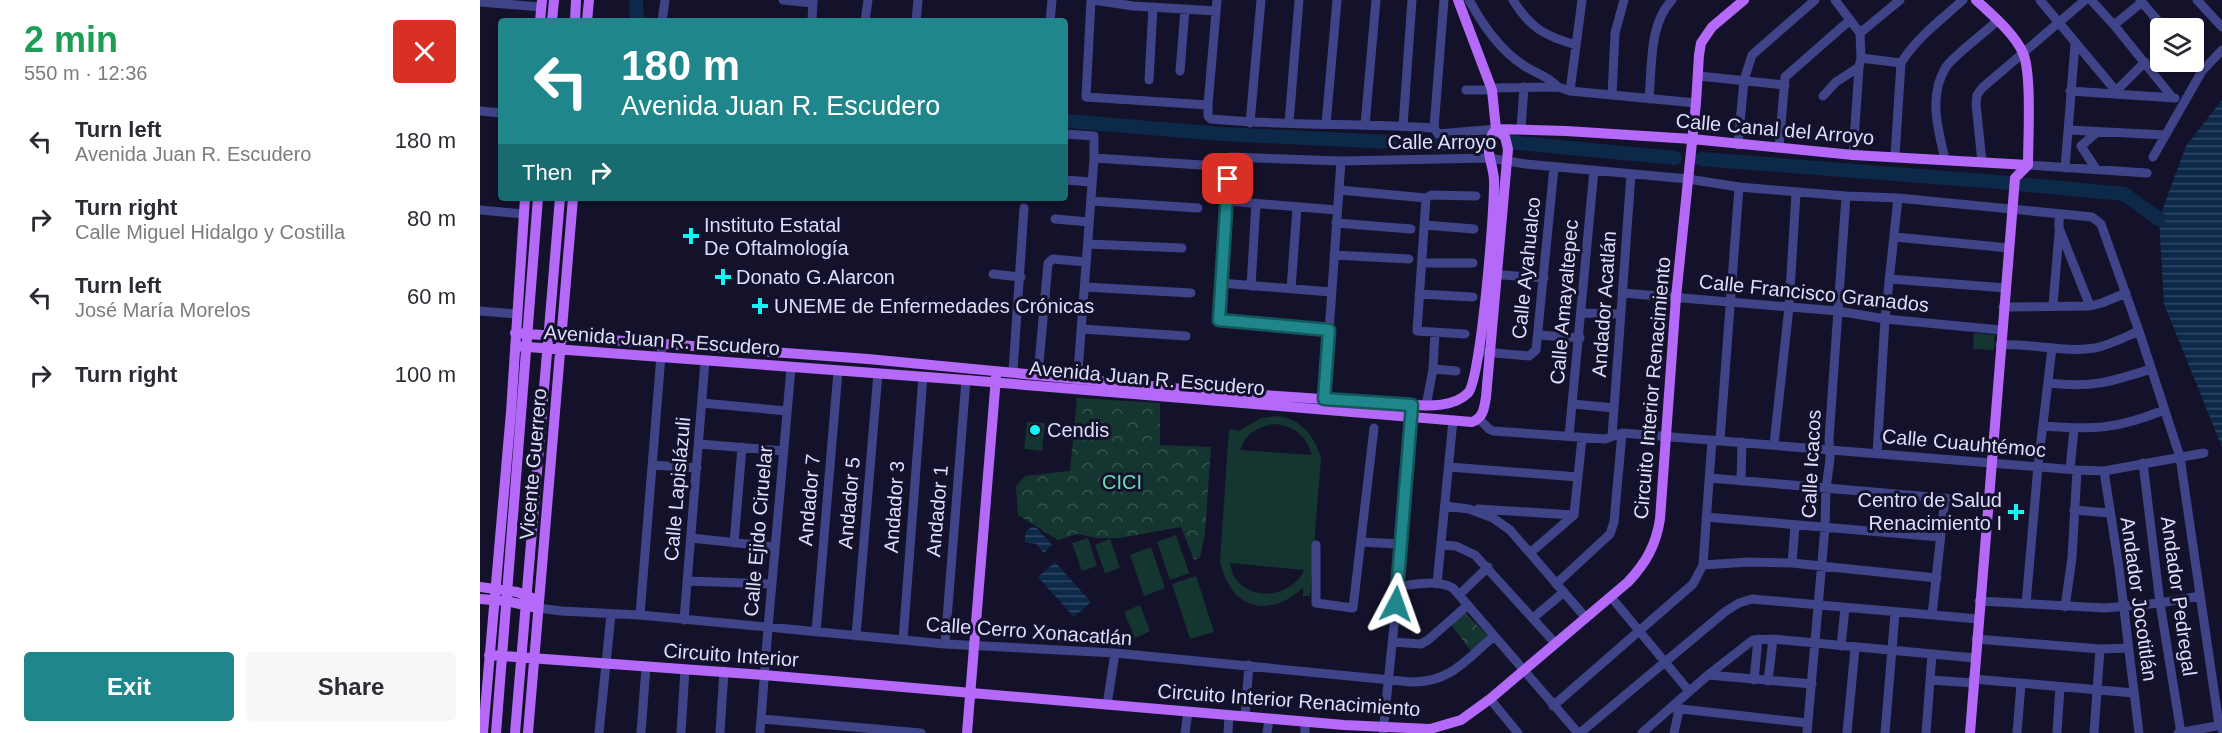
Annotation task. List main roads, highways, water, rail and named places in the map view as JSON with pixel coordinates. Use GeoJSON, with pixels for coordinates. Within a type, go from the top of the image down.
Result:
{"type":"FeatureCollection","features":[{"type":"Feature","properties":{"kind":"main road"},"geometry":{"type":"LineString","coordinates":[[552,18],[554,0]]}},
{"type":"Feature","properties":{"kind":"main road"},"geometry":{"type":"LineString","coordinates":[[575,18],[576,0]]}},
{"type":"Feature","properties":{"kind":"main road"},"geometry":{"type":"LineString","coordinates":[[587,18],[589,0]]}},
{"type":"Feature","properties":{"kind":"main road"},"geometry":{"type":"LineString","coordinates":[[1970,733],[2015,178],[2028,165],[2028,71],[2022,52],[1998,20],[1976,0]]}},
{"type":"Feature","properties":{"kind":"main road"},"geometry":{"type":"LineString","coordinates":[[1462,1],[1492,89],[1496,129],[1505,137],[1508,149],[1492,274],[1486,352],[1489,372],[1486,397],[1469,392],[1474,383],[1476,370],[1486,352]]}},
{"type":"Feature","properties":{"kind":"main road","name":"Circuito Interior Renacimiento"},"geometry":{"type":"LineString","coordinates":[[970,693],[1245,716],[1305,727],[1430,729],[1447,726],[1473,713],[1611,597],[1641,569],[1653,546],[1660,519],[1676,297],[1701,43],[1712,27],[1737,2]]}},
{"type":"Feature","properties":{"kind":"main road"},"geometry":{"type":"LineString","coordinates":[[540,18],[541,3]]}},
{"type":"Feature","properties":{"kind":"main road"},"geometry":{"type":"LineString","coordinates":[[1492,274],[1494,182],[1489,137],[1496,129]]}},
{"type":"Feature","properties":{"kind":"main road","name":"Calle Canal del Arroyo"},"geometry":{"type":"LineString","coordinates":[[1496,129],[1692,139],[1853,155],[2028,165]]}},
{"type":"Feature","properties":{"kind":"main road","name":"Vicente Guerrero"},"geometry":{"type":"LineString","coordinates":[[483,733],[482,716],[489,654],[501,595],[515,333],[525,201]]}},
{"type":"Feature","properties":{"kind":"main road"},"geometry":{"type":"LineString","coordinates":[[496,733],[502,655],[501,595],[527,347],[538,201]]}},
{"type":"Feature","properties":{"kind":"main road"},"geometry":{"type":"LineString","coordinates":[[515,733],[560,201]]}},
{"type":"Feature","properties":{"kind":"main road","name":"Vicente Guerrero"},"geometry":{"type":"LineString","coordinates":[[528,732],[533,657],[541,606],[573,201]]}},
{"type":"Feature","properties":{"kind":"main road","name":"Avenida Juan R. Escudero"},"geometry":{"type":"LineString","coordinates":[[515,333],[996,370],[1078,378],[1202,396]]}},
{"type":"Feature","properties":{"kind":"main road","name":"Avenida Juan R. Escudero"},"geometry":{"type":"LineString","coordinates":[[515,346],[1077,390],[1202,396],[1411,411],[1472,422],[1479,419],[1484,412],[1486,397]]}},
{"type":"Feature","properties":{"kind":"main road"},"geometry":{"type":"LineString","coordinates":[[944,378],[945,366]]}},
{"type":"Feature","properties":{"kind":"main road"},"geometry":{"type":"LineString","coordinates":[[967,733],[996,370]]}},
{"type":"Feature","properties":{"kind":"main road"},"geometry":{"type":"LineString","coordinates":[[1476,370],[1489,372]]}},
{"type":"Feature","properties":{"kind":"main road","name":"Avenida Juan R. Escudero"},"geometry":{"type":"LineString","coordinates":[[1411,411],[1426,406],[1449,403],[1469,392]]}},
{"type":"Feature","properties":{"kind":"main road"},"geometry":{"type":"LineString","coordinates":[[480,587],[501,595]]}},
{"type":"Feature","properties":{"kind":"main road"},"geometry":{"type":"LineString","coordinates":[[480,598],[501,595]]}},
{"type":"Feature","properties":{"kind":"main road","name":"Calle Cerro Xonacatlán"},"geometry":{"type":"LineString","coordinates":[[501,595],[526,600],[541,606]]}},
{"type":"Feature","properties":{"kind":"main road","name":"Circuito Interior"},"geometry":{"type":"LineString","coordinates":[[489,654],[724,671],[970,693]]}},
{"type":"Feature","properties":{"kind":"water"},"geometry":{"type":"Polygon","coordinates":[[[2222,100],[2222,447],[2164,304],[2159,219],[2186,146],[2222,100]]]}},
{"type":"Feature","properties":{"kind":"water"},"geometry":{"type":"Polygon","coordinates":[[[1032,527],[1037,528],[1052,545],[1044,553],[1036,544],[1025,542],[1025,532],[1032,527]]]}},
{"type":"Feature","properties":{"kind":"water"},"geometry":{"type":"Polygon","coordinates":[[[1055,562],[1091,602],[1074,617],[1038,577],[1055,562]]]}},
{"type":"Feature","properties":{"kind":"waterway"},"geometry":{"type":"LineString","coordinates":[[636,0],[637,18]]}},
{"type":"Feature","properties":{"kind":"waterway"},"geometry":{"type":"LineString","coordinates":[[1068,121],[1221,134],[1435,144],[1480,143]]}},
{"type":"Feature","properties":{"kind":"waterway"},"geometry":{"type":"LineString","coordinates":[[1509,142],[1675,158]]}},
{"type":"Feature","properties":{"kind":"waterway"},"geometry":{"type":"LineString","coordinates":[[1701,159],[2124,194],[2159,219]]}},
{"type":"Feature","properties":{"kind":"place","name":"Instituto Estatal De Oftalmología"},"geometry":{"type":"Point","coordinates":[691,236]}},
{"type":"Feature","properties":{"kind":"place","name":"Donato G.Alarcon"},"geometry":{"type":"Point","coordinates":[723,277]}},
{"type":"Feature","properties":{"kind":"place","name":"UNEME de Enfermedades Crónicas"},"geometry":{"type":"Point","coordinates":[760,306]}},
{"type":"Feature","properties":{"kind":"place","name":"Cendis"},"geometry":{"type":"Point","coordinates":[1035,430]}},
{"type":"Feature","properties":{"kind":"place","name":"Centro de Salud Renacimiento I"},"geometry":{"type":"Point","coordinates":[2016,512]}},
{"type":"Feature","properties":{"kind":"park label","name":"CICI"},"geometry":{"type":"Point","coordinates":[1122,482]}}]}
